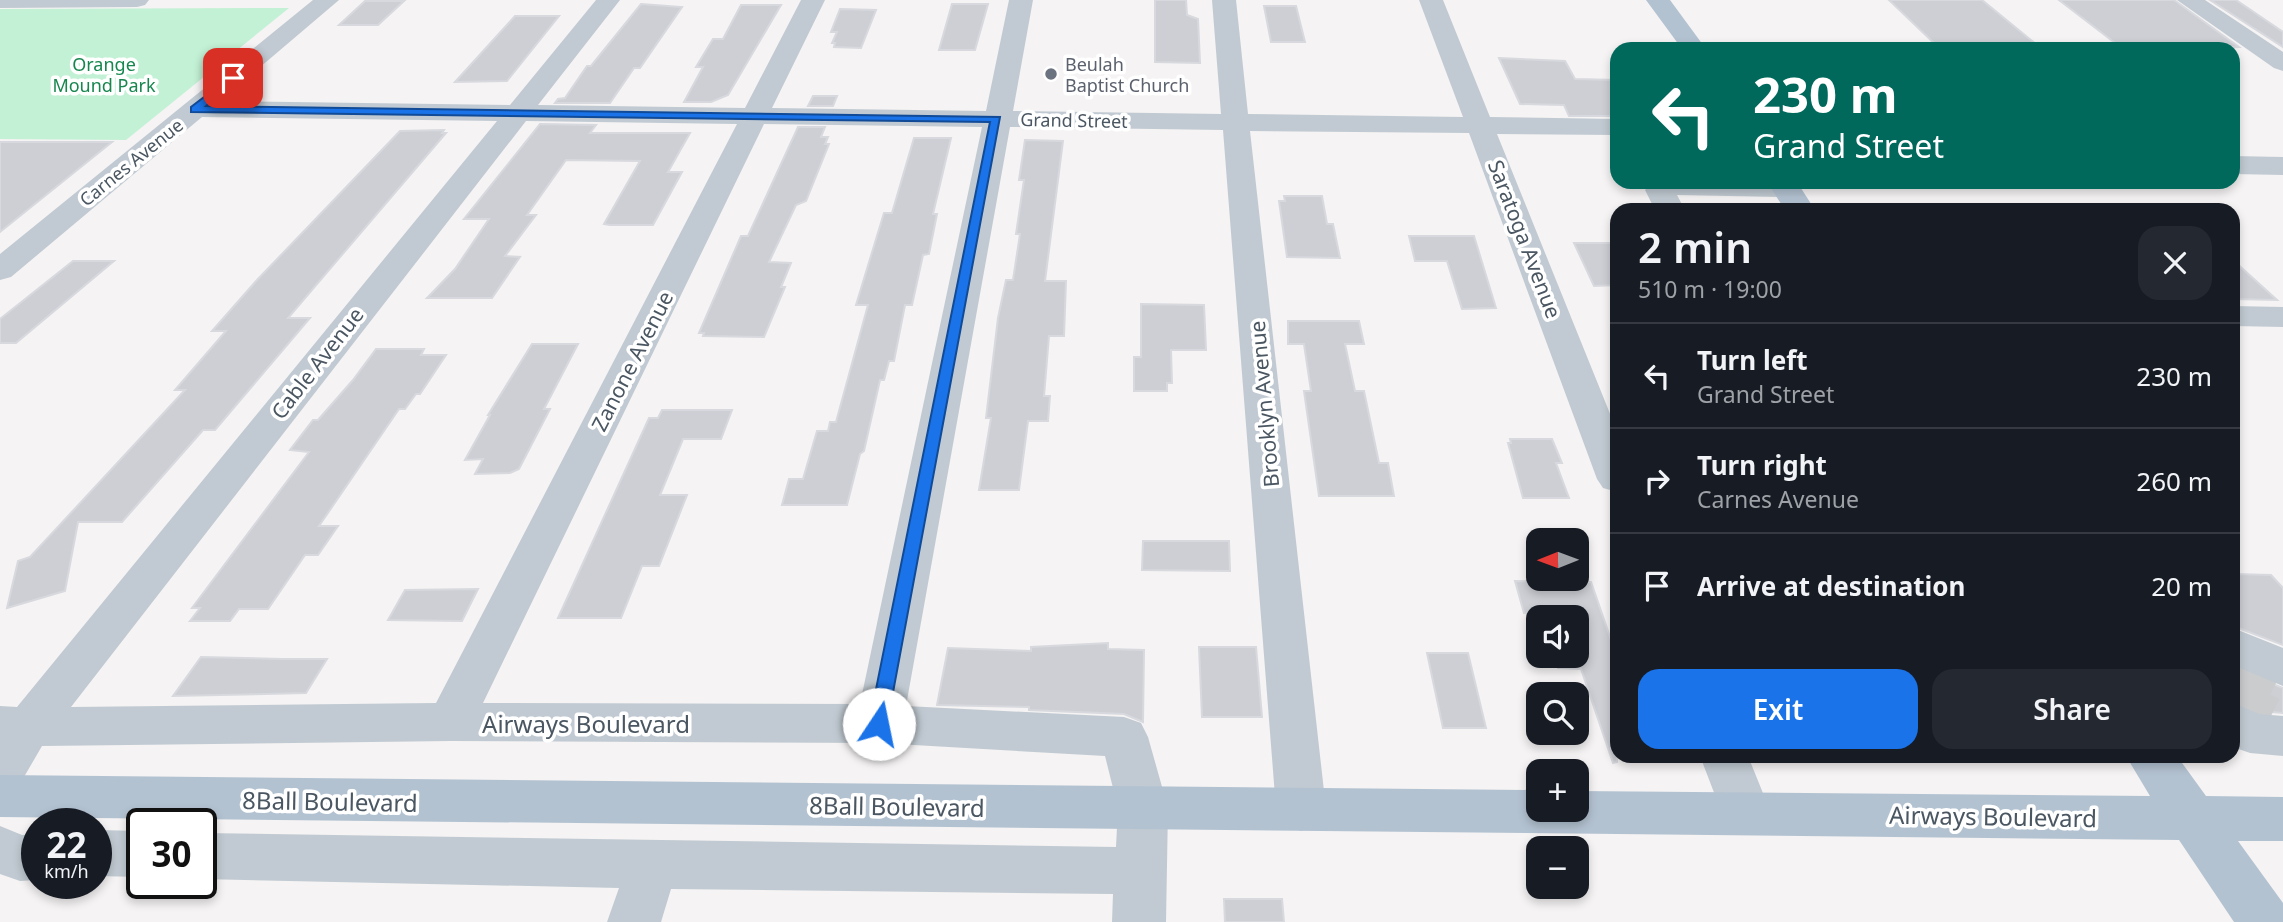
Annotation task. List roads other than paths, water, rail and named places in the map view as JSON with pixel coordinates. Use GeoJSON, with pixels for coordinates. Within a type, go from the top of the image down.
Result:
{"type":"FeatureCollection","features":[{"type":"Feature","properties":{"kind":"main road"},"geometry":{"type":"LineString","coordinates":[[1658,0],[1689,42]]}},
{"type":"Feature","properties":{"kind":"main road"},"geometry":{"type":"LineString","coordinates":[[2155,763],[2264,922]]}},
{"type":"Feature","properties":{"kind":"main road","name":"8Ball Boulevard"},"geometry":{"type":"LineString","coordinates":[[0,796],[1794,814]]}},
{"type":"Feature","properties":{"kind":"main road","name":"Airways Boulevard"},"geometry":{"type":"LineString","coordinates":[[1794,814],[2192,819]]}},
{"type":"Feature","properties":{"kind":"main road"},"geometry":{"type":"LineString","coordinates":[[2192,819],[2283,819]]}},
{"type":"Feature","properties":{"kind":"street"},"geometry":{"type":"LineString","coordinates":[[0,1],[137,0]]}},
{"type":"Feature","properties":{"kind":"street","name":"Carnes Avenue"},"geometry":{"type":"LineString","coordinates":[[0,270],[327,0]]}},
{"type":"Feature","properties":{"kind":"street","name":"Cable Avenue"},"geometry":{"type":"LineString","coordinates":[[14,726],[608,0]]}},
{"type":"Feature","properties":{"kind":"street","name":"Zanone Avenue"},"geometry":{"type":"LineString","coordinates":[[450,722],[813,0]]}},
{"type":"Feature","properties":{"kind":"street"},"geometry":{"type":"LineString","coordinates":[[879,724],[1021,0]]}},
{"type":"Feature","properties":{"kind":"street","name":"Brooklyn Avenue"},"geometry":{"type":"LineString","coordinates":[[1224,0],[1238,122],[1301,809]]}},
{"type":"Feature","properties":{"kind":"street","name":"Saratoga Avenue"},"geometry":{"type":"LineString","coordinates":[[1431,0],[1610,461]]}},
{"type":"Feature","properties":{"kind":"street"},"geometry":{"type":"LineString","coordinates":[[2189,0],[2282,61]]}},
{"type":"Feature","properties":{"kind":"street"},"geometry":{"type":"LineString","coordinates":[[2240,60],[2282,61]]}},
{"type":"Feature","properties":{"kind":"street","name":"Grand Street"},"geometry":{"type":"LineString","coordinates":[[195,110],[1610,127]]}},
{"type":"Feature","properties":{"kind":"street"},"geometry":{"type":"LineString","coordinates":[[2240,165],[2283,166]]}},
{"type":"Feature","properties":{"kind":"street"},"geometry":{"type":"LineString","coordinates":[[1720,189],[1789,193]]}},
{"type":"Feature","properties":{"kind":"street"},"geometry":{"type":"LineString","coordinates":[[2240,316],[2283,317]]}},
{"type":"Feature","properties":{"kind":"street"},"geometry":{"type":"LineString","coordinates":[[2240,648],[2283,668]]}},
{"type":"Feature","properties":{"kind":"street","name":"Airways Boulevard"},"geometry":{"type":"LineString","coordinates":[[14,726],[450,722],[879,724],[1124,737],[1143,808]]}},
{"type":"Feature","properties":{"kind":"street"},"geometry":{"type":"LineString","coordinates":[[0,774],[14,726]]}},
{"type":"Feature","properties":{"kind":"street"},"geometry":{"type":"LineString","coordinates":[[1727,763],[1746,813]]}},
{"type":"Feature","properties":{"kind":"street"},"geometry":{"type":"LineString","coordinates":[[1139,922],[1143,808]]}},
{"type":"Feature","properties":{"kind":"street"},"geometry":{"type":"LineString","coordinates":[[0,849],[21,858]]}},
{"type":"Feature","properties":{"kind":"street"},"geometry":{"type":"LineString","coordinates":[[217,856],[1141,871]]}},
{"type":"Feature","properties":{"kind":"street"},"geometry":{"type":"LineString","coordinates":[[634,922],[653,865]]}},
{"type":"Feature","properties":{"kind":"tunnel"},"geometry":{"type":"LineString","coordinates":[[2240,668],[2283,689]]}},
{"type":"Feature","properties":{"kind":"tunnel"},"geometry":{"type":"LineString","coordinates":[[2240,706],[2269,720]]}},
{"type":"Feature","properties":{"kind":"place","name":"Beulah Baptist Church"},"geometry":{"type":"Point","coordinates":[1051,74]}},
{"type":"Feature","properties":{"kind":"park label","name":"Orange Mound Park"},"geometry":{"type":"Point","coordinates":[104,74]}}]}
